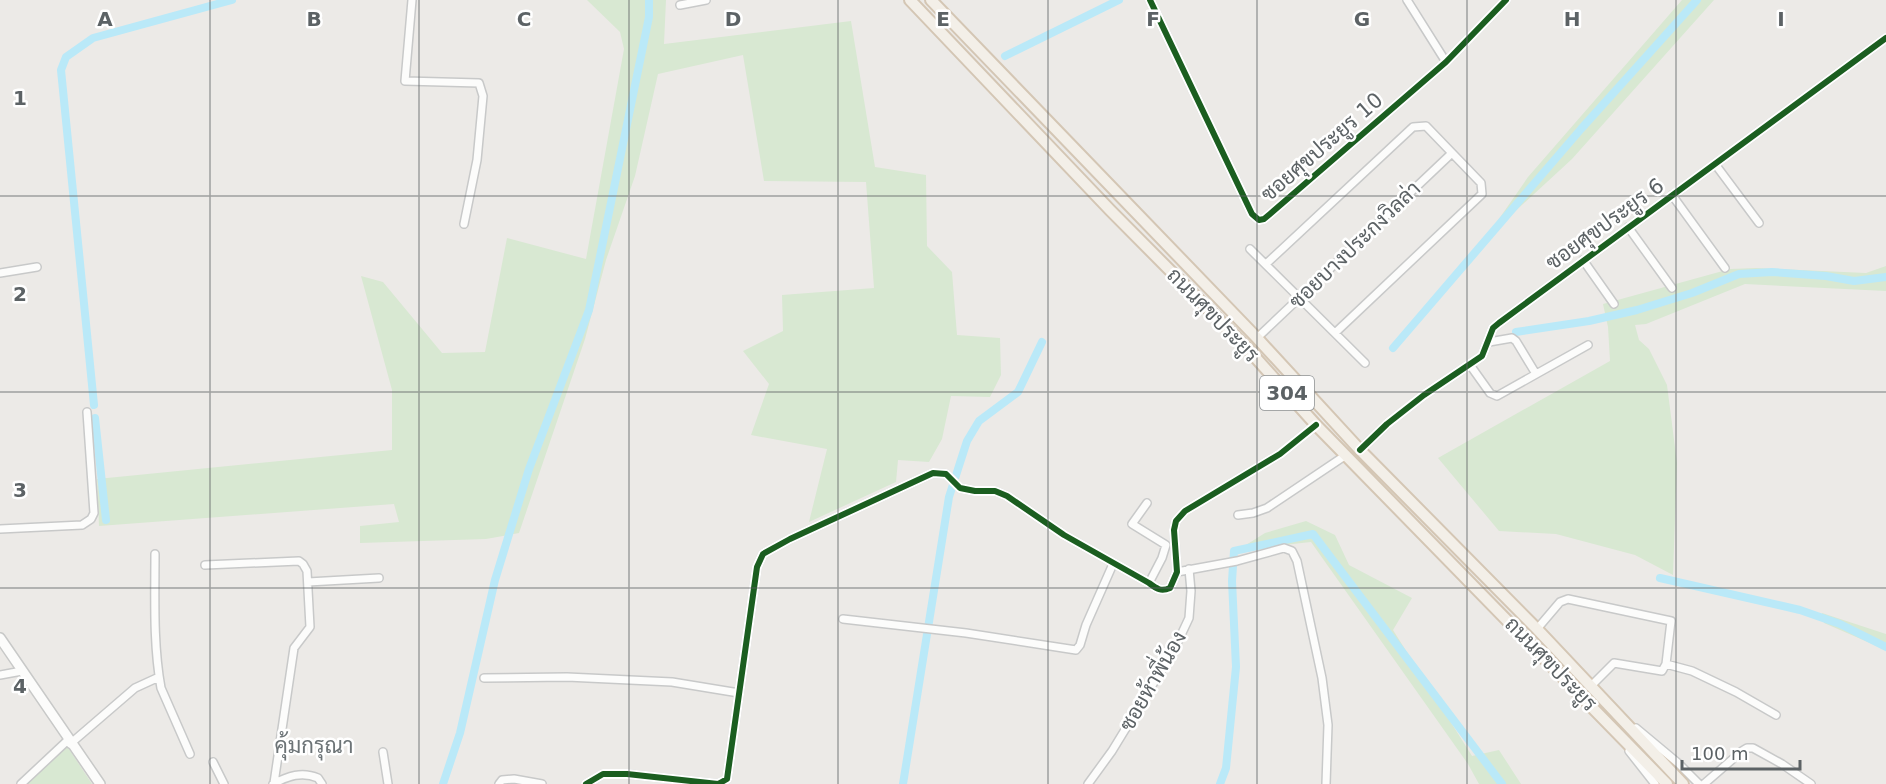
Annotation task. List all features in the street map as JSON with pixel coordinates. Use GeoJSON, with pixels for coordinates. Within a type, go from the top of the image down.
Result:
{"type":"FeatureCollection","features":[{"type":"Feature","properties":{"kind":"main road","name":"ถนนศุขประยูร"},"geometry":{"type":"LineString","coordinates":[[910,0],[1110,210],[1247,348],[1316,425],[1667,784]]}},
{"type":"Feature","properties":{"kind":"main road","name":"ถนนศุขประยูร"},"geometry":{"type":"LineString","coordinates":[[931,0],[1257,338],[1360,450],[1537,629],[1683,784]]}},
{"type":"Feature","properties":{"kind":"main road"},"geometry":{"type":"LineString","coordinates":[[1247,348],[1257,338]]}},
{"type":"Feature","properties":{"kind":"street"},"geometry":{"type":"LineString","coordinates":[[412,0],[405,81],[479,83],[483,96],[477,160],[464,224]]}},
{"type":"Feature","properties":{"kind":"street"},"geometry":{"type":"LineString","coordinates":[[680,5],[706,0]]}},
{"type":"Feature","properties":{"kind":"street","name":"ซอยศุขประยูร 10"},"geometry":{"type":"LineString","coordinates":[[1150,0],[1252,214],[1259,220],[1270,214],[1446,62],[1506,0]]}},
{"type":"Feature","properties":{"kind":"street"},"geometry":{"type":"LineString","coordinates":[[1407,0],[1446,62]]}},
{"type":"Feature","properties":{"kind":"street","name":"ซอยศุขประยูร 6"},"geometry":{"type":"LineString","coordinates":[[1360,450],[1387,424],[1424,395],[1485,353],[1493,328],[1499,323],[1886,38]]}},
{"type":"Feature","properties":{"kind":"street"},"geometry":{"type":"LineString","coordinates":[[1266,264],[1413,127],[1426,126],[1481,183],[1482,195],[1335,333]]}},
{"type":"Feature","properties":{"kind":"street","name":"ซอยบางประกงวิลล่า"},"geometry":{"type":"LineString","coordinates":[[1257,338],[1452,153]]}},
{"type":"Feature","properties":{"kind":"street"},"geometry":{"type":"LineString","coordinates":[[1715,164],[1759,223]]}},
{"type":"Feature","properties":{"kind":"street"},"geometry":{"type":"LineString","coordinates":[[1672,195],[1725,268]]}},
{"type":"Feature","properties":{"kind":"street"},"geometry":{"type":"LineString","coordinates":[[1628,227],[1672,288]]}},
{"type":"Feature","properties":{"kind":"street"},"geometry":{"type":"LineString","coordinates":[[1250,249],[1365,363]]}},
{"type":"Feature","properties":{"kind":"street"},"geometry":{"type":"LineString","coordinates":[[1583,260],[1614,304]]}},
{"type":"Feature","properties":{"kind":"street"},"geometry":{"type":"LineString","coordinates":[[0,273],[37,267]]}},
{"type":"Feature","properties":{"kind":"street"},"geometry":{"type":"LineString","coordinates":[[1489,342],[1512,338],[1536,375]]}},
{"type":"Feature","properties":{"kind":"street"},"geometry":{"type":"LineString","coordinates":[[1470,365],[1494,396],[1497,396],[1588,345]]}},
{"type":"Feature","properties":{"kind":"street"},"geometry":{"type":"LineString","coordinates":[[0,529],[56,528],[82,525],[91,519],[94,513],[87,412]]}},
{"type":"Feature","properties":{"kind":"street"},"geometry":{"type":"LineString","coordinates":[[586,784],[603,774],[627,774],[718,784],[729,781],[757,567],[763,554],[790,539],[933,473],[946,474],[960,488],[995,491],[1007,496],[1064,535],[1164,591],[1170,588],[1177,572],[1176,522],[1185,511],[1280,454],[1316,425]]}},
{"type":"Feature","properties":{"kind":"street"},"geometry":{"type":"LineString","coordinates":[[1238,515],[1267,508],[1346,455]]}},
{"type":"Feature","properties":{"kind":"street"},"geometry":{"type":"LineString","coordinates":[[1147,503],[1132,524],[1166,545],[1175,547]]}},
{"type":"Feature","properties":{"kind":"street"},"geometry":{"type":"LineString","coordinates":[[1149,583],[1166,545]]}},
{"type":"Feature","properties":{"kind":"street"},"geometry":{"type":"LineString","coordinates":[[1177,572],[1237,561],[1284,548],[1292,551],[1297,561],[1322,678],[1328,725],[1326,784]]}},
{"type":"Feature","properties":{"kind":"street"},"geometry":{"type":"LineString","coordinates":[[155,554],[155,622],[159,677],[161,688],[190,754]]}},
{"type":"Feature","properties":{"kind":"street"},"geometry":{"type":"LineString","coordinates":[[205,565],[299,561],[307,572],[310,627],[294,648],[273,784]]}},
{"type":"Feature","properties":{"kind":"street"},"geometry":{"type":"LineString","coordinates":[[843,619],[966,633],[1076,650],[1113,564]]}},
{"type":"Feature","properties":{"kind":"street","name":"ซอยห้าพี่น้อง"},"geometry":{"type":"LineString","coordinates":[[1088,784],[1112,751],[1175,648],[1189,618],[1191,591],[1189,569]]}},
{"type":"Feature","properties":{"kind":"street"},"geometry":{"type":"LineString","coordinates":[[308,582],[379,578]]}},
{"type":"Feature","properties":{"kind":"street"},"geometry":{"type":"LineString","coordinates":[[1537,629],[1560,602],[1568,599],[1671,621],[1664,669],[1660,671],[1614,663],[1590,687]]}},
{"type":"Feature","properties":{"kind":"street"},"geometry":{"type":"LineString","coordinates":[[0,639],[100,784]]}},
{"type":"Feature","properties":{"kind":"street"},"geometry":{"type":"LineString","coordinates":[[1665,664],[1692,671],[1736,692],[1776,715]]}},
{"type":"Feature","properties":{"kind":"street"},"geometry":{"type":"LineString","coordinates":[[0,675],[22,671]]}},
{"type":"Feature","properties":{"kind":"street"},"geometry":{"type":"LineString","coordinates":[[21,784],[135,688],[159,677]]}},
{"type":"Feature","properties":{"kind":"street"},"geometry":{"type":"LineString","coordinates":[[484,678],[567,677],[672,682],[739,693]]}},
{"type":"Feature","properties":{"kind":"street"},"geometry":{"type":"LineString","coordinates":[[1611,707],[1678,763],[1699,784]]}},
{"type":"Feature","properties":{"kind":"street"},"geometry":{"type":"LineString","coordinates":[[1602,716],[1655,784]]}},
{"type":"Feature","properties":{"kind":"street"},"geometry":{"type":"LineString","coordinates":[[1704,784],[1742,751],[1753,748],[1811,784]]}},
{"type":"Feature","properties":{"kind":"street"},"geometry":{"type":"LineString","coordinates":[[383,752],[388,784]]}},
{"type":"Feature","properties":{"kind":"street"},"geometry":{"type":"LineString","coordinates":[[213,762],[224,784]]}},
{"type":"Feature","properties":{"kind":"street"},"geometry":{"type":"LineString","coordinates":[[273,784],[286,777],[307,773],[318,778],[322,784]]}},
{"type":"Feature","properties":{"kind":"street"},"geometry":{"type":"LineString","coordinates":[[499,784],[502,780],[514,779],[542,784]]}},
{"type":"Feature","properties":{"kind":"green space"},"geometry":{"type":"Polygon","coordinates":[[[587,0],[666,0],[664,44],[851,21],[875,167],[926,175],[927,246],[952,272],[957,335],[1000,338],[1001,375],[990,397],[951,396],[942,439],[929,462],[898,460],[896,482],[809,522],[827,449],[751,435],[769,384],[743,351],[783,331],[782,295],[874,288],[866,182],[764,181],[743,55],[658,74],[635,176],[606,260],[585,339],[519,533],[486,539],[360,543],[360,526],[399,522],[394,504],[99,526],[97,479],[392,450],[392,390],[361,276],[383,282],[442,353],[485,352],[507,238],[586,259],[624,49],[620,32],[587,0]]]}},
{"type":"Feature","properties":{"kind":"green space"},"geometry":{"type":"Polygon","coordinates":[[[1682,0],[1714,0],[1572,159],[1485,239],[1528,177],[1682,0]]]}},
{"type":"Feature","properties":{"kind":"green space"},"geometry":{"type":"Polygon","coordinates":[[[1886,266],[1886,291],[1745,284],[1646,324],[1635,325],[1639,340],[1649,349],[1667,385],[1677,463],[1673,575],[1635,555],[1556,534],[1499,531],[1438,458],[1610,361],[1608,327],[1603,304],[1730,269],[1866,273],[1886,266]]]}},
{"type":"Feature","properties":{"kind":"green space"},"geometry":{"type":"Polygon","coordinates":[[[1306,521],[1335,535],[1349,565],[1412,598],[1393,630],[1472,756],[1499,750],[1521,784],[1479,784],[1468,764],[1311,542],[1238,550],[1265,533],[1306,521]]]}},
{"type":"Feature","properties":{"kind":"green space"},"geometry":{"type":"Polygon","coordinates":[[[1822,613],[1886,634],[1886,650],[1824,623],[1822,613]]]}},
{"type":"Feature","properties":{"kind":"green space"},"geometry":{"type":"Polygon","coordinates":[[[67,746],[92,784],[27,784],[67,746]]]}},
{"type":"Feature","properties":{"kind":"waterway"},"geometry":{"type":"LineString","coordinates":[[94,405],[61,70],[66,57],[93,38],[232,0]]}},
{"type":"Feature","properties":{"kind":"waterway"},"geometry":{"type":"LineString","coordinates":[[443,784],[460,733],[495,580],[529,469],[589,310],[649,17],[649,0]]}},
{"type":"Feature","properties":{"kind":"waterway"},"geometry":{"type":"LineString","coordinates":[[1005,56],[1119,0]]}},
{"type":"Feature","properties":{"kind":"waterway"},"geometry":{"type":"LineString","coordinates":[[1393,348],[1581,129],[1697,0]]}},
{"type":"Feature","properties":{"kind":"waterway"},"geometry":{"type":"LineString","coordinates":[[1516,332],[1589,321],[1637,310],[1692,293],[1739,274],[1772,272],[1826,276],[1854,281],[1886,277]]}},
{"type":"Feature","properties":{"kind":"waterway"},"geometry":{"type":"LineString","coordinates":[[903,784],[949,497],[967,441],[979,421],[1018,392],[1042,342]]}},
{"type":"Feature","properties":{"kind":"waterway"},"geometry":{"type":"LineString","coordinates":[[95,418],[106,520]]}},
{"type":"Feature","properties":{"kind":"waterway"},"geometry":{"type":"LineString","coordinates":[[1220,784],[1226,768],[1236,667],[1232,581],[1234,551],[1313,534],[1502,784]]}},
{"type":"Feature","properties":{"kind":"waterway"},"geometry":{"type":"LineString","coordinates":[[1660,578],[1800,610],[1840,624],[1886,647]]}},
{"type":"Feature","properties":{"kind":"cycle path"},"geometry":{"type":"LineString","coordinates":[[1150,0],[1252,214],[1259,220],[1270,214],[1446,62],[1506,0]]}},
{"type":"Feature","properties":{"kind":"cycle path"},"geometry":{"type":"LineString","coordinates":[[1360,450],[1387,424],[1424,395],[1482,356],[1493,328],[1499,323],[1886,38]]}},
{"type":"Feature","properties":{"kind":"cycle path"},"geometry":{"type":"LineString","coordinates":[[586,784],[603,774],[627,774],[718,784],[727,779],[757,567],[763,554],[790,539],[933,473],[946,474],[960,488],[995,491],[1007,496],[1064,535],[1157,588],[1167,589],[1170,588],[1177,572],[1174,530],[1176,521],[1185,511],[1280,454],[1316,425]]}},
{"type":"Feature","properties":{"kind":"district","name":"คุ้มกรุณา"},"geometry":{"type":"Point","coordinates":[314,745]}}]}
